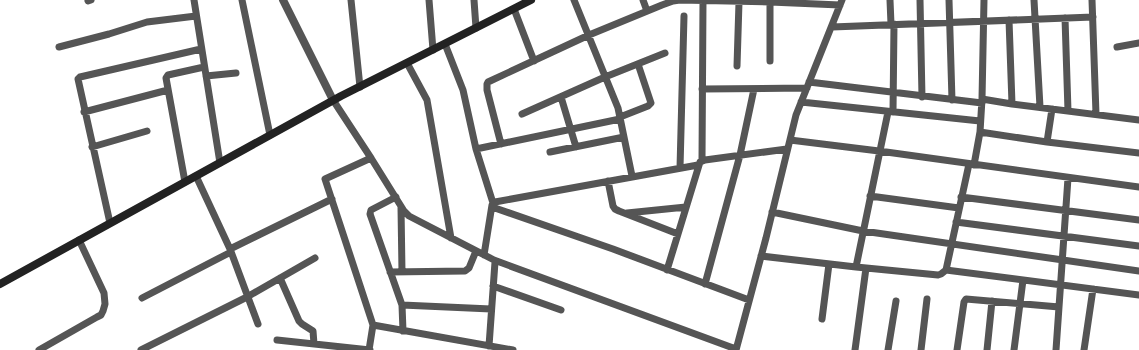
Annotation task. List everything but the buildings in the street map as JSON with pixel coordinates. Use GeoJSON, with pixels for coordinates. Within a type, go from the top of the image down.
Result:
{"type":"FeatureCollection","features":[{"type":"Feature","properties":{"kind":"main road"},"geometry":{"type":"LineString","coordinates":[[0,284],[333,100],[530,0]]}},
{"type":"Feature","properties":{"kind":"street"},"geometry":{"type":"LineString","coordinates":[[194,0],[220,163]]}},
{"type":"Feature","properties":{"kind":"street"},"geometry":{"type":"LineString","coordinates":[[242,0],[270,135]]}},
{"type":"Feature","properties":{"kind":"street"},"geometry":{"type":"LineString","coordinates":[[283,0],[333,100],[401,206],[414,220],[494,260],[736,349],[761,256],[796,114],[841,3],[673,1],[647,11],[588,36],[488,82],[487,90],[500,144]]}},
{"type":"Feature","properties":{"kind":"street"},"geometry":{"type":"LineString","coordinates":[[351,0],[360,87]]}},
{"type":"Feature","properties":{"kind":"street"},"geometry":{"type":"LineString","coordinates":[[429,0],[433,50]]}},
{"type":"Feature","properties":{"kind":"street"},"geometry":{"type":"LineString","coordinates":[[474,0],[476,28]]}},
{"type":"Feature","properties":{"kind":"street"},"geometry":{"type":"LineString","coordinates":[[574,0],[618,108],[632,176]]}},
{"type":"Feature","properties":{"kind":"street"},"geometry":{"type":"LineString","coordinates":[[643,0],[647,11]]}},
{"type":"Feature","properties":{"kind":"street"},"geometry":{"type":"LineString","coordinates":[[856,267],[870,196],[891,112],[894,93],[890,0]]}},
{"type":"Feature","properties":{"kind":"street"},"geometry":{"type":"LineString","coordinates":[[920,0],[922,97]]}},
{"type":"Feature","properties":{"kind":"street"},"geometry":{"type":"LineString","coordinates":[[949,0],[952,100]]}},
{"type":"Feature","properties":{"kind":"street"},"geometry":{"type":"LineString","coordinates":[[761,256],[938,275],[942,274],[946,270],[961,197],[980,132],[984,0]]}},
{"type":"Feature","properties":{"kind":"street"},"geometry":{"type":"LineString","coordinates":[[1034,0],[1040,107]]}},
{"type":"Feature","properties":{"kind":"street"},"geometry":{"type":"LineString","coordinates":[[1092,0],[1096,114]]}},
{"type":"Feature","properties":{"kind":"street"},"geometry":{"type":"LineString","coordinates":[[667,270],[700,162],[703,1]]}},
{"type":"Feature","properties":{"kind":"street"},"geometry":{"type":"LineString","coordinates":[[770,1],[770,60]]}},
{"type":"Feature","properties":{"kind":"street"},"geometry":{"type":"LineString","coordinates":[[737,66],[739,2]]}},
{"type":"Feature","properties":{"kind":"street"},"geometry":{"type":"LineString","coordinates":[[514,9],[534,61]]}},
{"type":"Feature","properties":{"kind":"street"},"geometry":{"type":"LineString","coordinates":[[59,47],[147,22],[196,16]]}},
{"type":"Feature","properties":{"kind":"street"},"geometry":{"type":"LineString","coordinates":[[680,168],[684,16]]}},
{"type":"Feature","properties":{"kind":"street"},"geometry":{"type":"LineString","coordinates":[[832,27],[1093,17]]}},
{"type":"Feature","properties":{"kind":"street"},"geometry":{"type":"LineString","coordinates":[[1065,18],[1068,111]]}},
{"type":"Feature","properties":{"kind":"street"},"geometry":{"type":"LineString","coordinates":[[1009,20],[1012,104]]}},
{"type":"Feature","properties":{"kind":"street"},"geometry":{"type":"LineString","coordinates":[[1117,47],[1139,43]]}},
{"type":"Feature","properties":{"kind":"street"},"geometry":{"type":"LineString","coordinates":[[445,44],[464,94],[476,150],[492,205],[484,255]]}},
{"type":"Feature","properties":{"kind":"street"},"geometry":{"type":"LineString","coordinates":[[110,223],[77,82],[78,79],[80,77],[202,49]]}},
{"type":"Feature","properties":{"kind":"street"},"geometry":{"type":"LineString","coordinates":[[522,114],[561,98],[605,77],[665,53]]}},
{"type":"Feature","properties":{"kind":"street"},"geometry":{"type":"LineString","coordinates":[[407,63],[427,100],[451,238]]}},
{"type":"Feature","properties":{"kind":"street"},"geometry":{"type":"LineString","coordinates":[[476,150],[620,118],[648,106],[651,103],[638,64]]}},
{"type":"Feature","properties":{"kind":"street"},"geometry":{"type":"LineString","coordinates":[[185,182],[166,78],[168,75],[204,67]]}},
{"type":"Feature","properties":{"kind":"street"},"geometry":{"type":"LineString","coordinates":[[206,76],[236,73]]}},
{"type":"Feature","properties":{"kind":"street"},"geometry":{"type":"LineString","coordinates":[[702,90],[754,89],[808,85],[952,100],[1012,104],[1139,120]]}},
{"type":"Feature","properties":{"kind":"street"},"geometry":{"type":"LineString","coordinates":[[705,284],[740,155],[754,89]]}},
{"type":"Feature","properties":{"kind":"street"},"geometry":{"type":"LineString","coordinates":[[84,112],[168,90]]}},
{"type":"Feature","properties":{"kind":"street"},"geometry":{"type":"LineString","coordinates":[[561,98],[576,147]]}},
{"type":"Feature","properties":{"kind":"street"},"geometry":{"type":"LineString","coordinates":[[801,102],[980,121]]}},
{"type":"Feature","properties":{"kind":"street"},"geometry":{"type":"LineString","coordinates":[[1047,142],[1052,109]]}},
{"type":"Feature","properties":{"kind":"street"},"geometry":{"type":"LineString","coordinates":[[92,147],[147,131]]}},
{"type":"Feature","properties":{"kind":"street"},"geometry":{"type":"LineString","coordinates":[[980,132],[1139,153]]}},
{"type":"Feature","properties":{"kind":"street"},"geometry":{"type":"LineString","coordinates":[[550,152],[624,137]]}},
{"type":"Feature","properties":{"kind":"street"},"geometry":{"type":"LineString","coordinates":[[790,140],[1139,187]]}},
{"type":"Feature","properties":{"kind":"street"},"geometry":{"type":"LineString","coordinates":[[492,205],[497,201],[680,168],[700,162],[787,149]]}},
{"type":"Feature","properties":{"kind":"street"},"geometry":{"type":"LineString","coordinates":[[277,340],[370,350],[373,325],[325,179],[371,158]]}},
{"type":"Feature","properties":{"kind":"street"},"geometry":{"type":"LineString","coordinates":[[196,176],[230,251],[258,324]]}},
{"type":"Feature","properties":{"kind":"street"},"geometry":{"type":"LineString","coordinates":[[1056,350],[1068,178]]}},
{"type":"Feature","properties":{"kind":"street"},"geometry":{"type":"LineString","coordinates":[[608,180],[613,206],[617,210],[678,234]]}},
{"type":"Feature","properties":{"kind":"street"},"geometry":{"type":"LineString","coordinates":[[870,196],[959,208]]}},
{"type":"Feature","properties":{"kind":"street"},"geometry":{"type":"LineString","coordinates":[[961,197],[1139,220]]}},
{"type":"Feature","properties":{"kind":"street"},"geometry":{"type":"LineString","coordinates":[[396,198],[371,210],[370,212],[402,305],[404,331]]}},
{"type":"Feature","properties":{"kind":"street"},"geometry":{"type":"LineString","coordinates":[[142,298],[332,199]]}},
{"type":"Feature","properties":{"kind":"street"},"geometry":{"type":"LineString","coordinates":[[492,205],[749,300]]}},
{"type":"Feature","properties":{"kind":"street"},"geometry":{"type":"LineString","coordinates":[[401,206],[402,272]]}},
{"type":"Feature","properties":{"kind":"street"},"geometry":{"type":"LineString","coordinates":[[624,214],[686,207]]}},
{"type":"Feature","properties":{"kind":"street"},"geometry":{"type":"LineString","coordinates":[[772,212],[863,231],[1139,271]]}},
{"type":"Feature","properties":{"kind":"street"},"geometry":{"type":"LineString","coordinates":[[956,222],[1139,246]]}},
{"type":"Feature","properties":{"kind":"street"},"geometry":{"type":"LineString","coordinates":[[39,350],[97,317],[103,311],[105,304],[104,293],[79,240]]}},
{"type":"Feature","properties":{"kind":"street"},"geometry":{"type":"LineString","coordinates":[[390,272],[465,271],[469,268],[476,251]]}},
{"type":"Feature","properties":{"kind":"street"},"geometry":{"type":"LineString","coordinates":[[141,350],[247,297],[315,258]]}},
{"type":"Feature","properties":{"kind":"street"},"geometry":{"type":"LineString","coordinates":[[489,346],[494,260]]}},
{"type":"Feature","properties":{"kind":"street"},"geometry":{"type":"LineString","coordinates":[[822,319],[829,264]]}},
{"type":"Feature","properties":{"kind":"street"},"geometry":{"type":"LineString","coordinates":[[855,350],[866,268]]}},
{"type":"Feature","properties":{"kind":"street"},"geometry":{"type":"LineString","coordinates":[[946,270],[1139,295]]}},
{"type":"Feature","properties":{"kind":"street"},"geometry":{"type":"LineString","coordinates":[[280,278],[299,321],[313,330],[314,344]]}},
{"type":"Feature","properties":{"kind":"street"},"geometry":{"type":"LineString","coordinates":[[1014,350],[1023,280]]}},
{"type":"Feature","properties":{"kind":"street"},"geometry":{"type":"LineString","coordinates":[[493,286],[561,310]]}},
{"type":"Feature","properties":{"kind":"street"},"geometry":{"type":"LineString","coordinates":[[1084,350],[1093,289]]}},
{"type":"Feature","properties":{"kind":"street"},"geometry":{"type":"LineString","coordinates":[[921,350],[927,299]]}},
{"type":"Feature","properties":{"kind":"street"},"geometry":{"type":"LineString","coordinates":[[957,350],[964,300],[968,299],[1059,307]]}},
{"type":"Feature","properties":{"kind":"street"},"geometry":{"type":"LineString","coordinates":[[888,350],[896,301]]}},
{"type":"Feature","properties":{"kind":"street"},"geometry":{"type":"LineString","coordinates":[[987,350],[992,301]]}},
{"type":"Feature","properties":{"kind":"street"},"geometry":{"type":"LineString","coordinates":[[402,305],[492,309]]}},
{"type":"Feature","properties":{"kind":"street"},"geometry":{"type":"LineString","coordinates":[[373,325],[478,347],[489,346],[513,350]]}}]}
